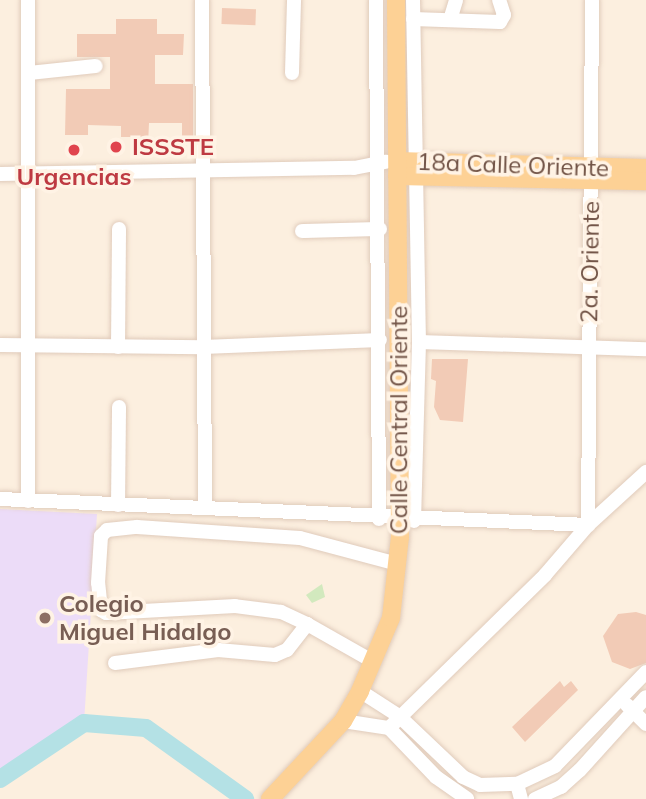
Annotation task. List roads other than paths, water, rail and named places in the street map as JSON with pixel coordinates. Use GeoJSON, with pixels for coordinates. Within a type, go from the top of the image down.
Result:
{"type":"FeatureCollection","features":[{"type":"Feature","properties":{"kind":"main road","name":"Calle Central Oriente"},"geometry":{"type":"LineString","coordinates":[[272,797],[342,721],[360,691],[391,618],[407,520],[397,168],[396,0]]}},
{"type":"Feature","properties":{"kind":"main road","name":"18a Calle Oriente"},"geometry":{"type":"LineString","coordinates":[[397,168],[592,175],[646,181]]}},
{"type":"Feature","properties":{"kind":"main road","name":"18a Calle Oriente"},"geometry":{"type":"LineString","coordinates":[[592,175],[646,169]]}},
{"type":"Feature","properties":{"kind":"street"},"geometry":{"type":"LineString","coordinates":[[28,0],[28,501]]}},
{"type":"Feature","properties":{"kind":"street"},"geometry":{"type":"LineString","coordinates":[[202,0],[205,508]]}},
{"type":"Feature","properties":{"kind":"street"},"geometry":{"type":"LineString","coordinates":[[292,73],[294,0]]}},
{"type":"Feature","properties":{"kind":"street"},"geometry":{"type":"LineString","coordinates":[[376,0],[419,342],[407,520]]}},
{"type":"Feature","properties":{"kind":"street"},"geometry":{"type":"LineString","coordinates":[[379,519],[380,229],[397,168],[413,0]]}},
{"type":"Feature","properties":{"kind":"street"},"geometry":{"type":"LineString","coordinates":[[450,20],[456,0]]}},
{"type":"Feature","properties":{"kind":"street"},"geometry":{"type":"LineString","coordinates":[[413,19],[500,22],[504,15],[499,0]]}},
{"type":"Feature","properties":{"kind":"street","name":"2a. Oriente"},"geometry":{"type":"LineString","coordinates":[[587,525],[592,0]]}},
{"type":"Feature","properties":{"kind":"street"},"geometry":{"type":"LineString","coordinates":[[29,73],[96,66]]}},
{"type":"Feature","properties":{"kind":"street"},"geometry":{"type":"LineString","coordinates":[[0,174],[397,168]]}},
{"type":"Feature","properties":{"kind":"street"},"geometry":{"type":"LineString","coordinates":[[118,346],[119,229]]}},
{"type":"Feature","properties":{"kind":"street"},"geometry":{"type":"LineString","coordinates":[[302,231],[380,229]]}},
{"type":"Feature","properties":{"kind":"street"},"geometry":{"type":"LineString","coordinates":[[0,345],[203,347],[380,340]]}},
{"type":"Feature","properties":{"kind":"street"},"geometry":{"type":"LineString","coordinates":[[419,342],[646,349]]}},
{"type":"Feature","properties":{"kind":"street"},"geometry":{"type":"LineString","coordinates":[[118,505],[119,407]]}},
{"type":"Feature","properties":{"kind":"street"},"geometry":{"type":"LineString","coordinates":[[342,721],[394,722],[431,690],[545,575],[587,525],[646,472]]}},
{"type":"Feature","properties":{"kind":"street"},"geometry":{"type":"LineString","coordinates":[[0,499],[379,519],[587,525]]}},
{"type":"Feature","properties":{"kind":"street"},"geometry":{"type":"LineString","coordinates":[[374,662],[281,612],[235,606],[106,612],[101,610],[97,583],[101,536],[107,530],[137,527],[300,538],[398,564]]}},
{"type":"Feature","properties":{"kind":"street"},"geometry":{"type":"LineString","coordinates":[[115,663],[218,650],[275,655],[287,650],[307,624]]}},
{"type":"Feature","properties":{"kind":"street"},"geometry":{"type":"LineString","coordinates":[[360,691],[463,777],[480,785],[519,792],[555,766],[646,672]]}},
{"type":"Feature","properties":{"kind":"street"},"geometry":{"type":"LineString","coordinates":[[535,799],[561,787],[646,697]]}},
{"type":"Feature","properties":{"kind":"street"},"geometry":{"type":"LineString","coordinates":[[620,700],[634,710],[646,724]]}},
{"type":"Feature","properties":{"kind":"street"},"geometry":{"type":"LineString","coordinates":[[394,722],[436,777],[467,799]]}},
{"type":"Feature","properties":{"kind":"street"},"geometry":{"type":"LineString","coordinates":[[580,742],[593,755]]}},
{"type":"Feature","properties":{"kind":"waterway"},"geometry":{"type":"LineString","coordinates":[[0,779],[84,723],[146,728],[245,799]]}},
{"type":"Feature","properties":{"kind":"place","name":"ISSSTE"},"geometry":{"type":"Point","coordinates":[116,147]}},
{"type":"Feature","properties":{"kind":"place","name":"Urgencias"},"geometry":{"type":"Point","coordinates":[74,150]}},
{"type":"Feature","properties":{"kind":"place","name":"Colegio Miguel Hidalgo"},"geometry":{"type":"Point","coordinates":[45,618]}}]}
